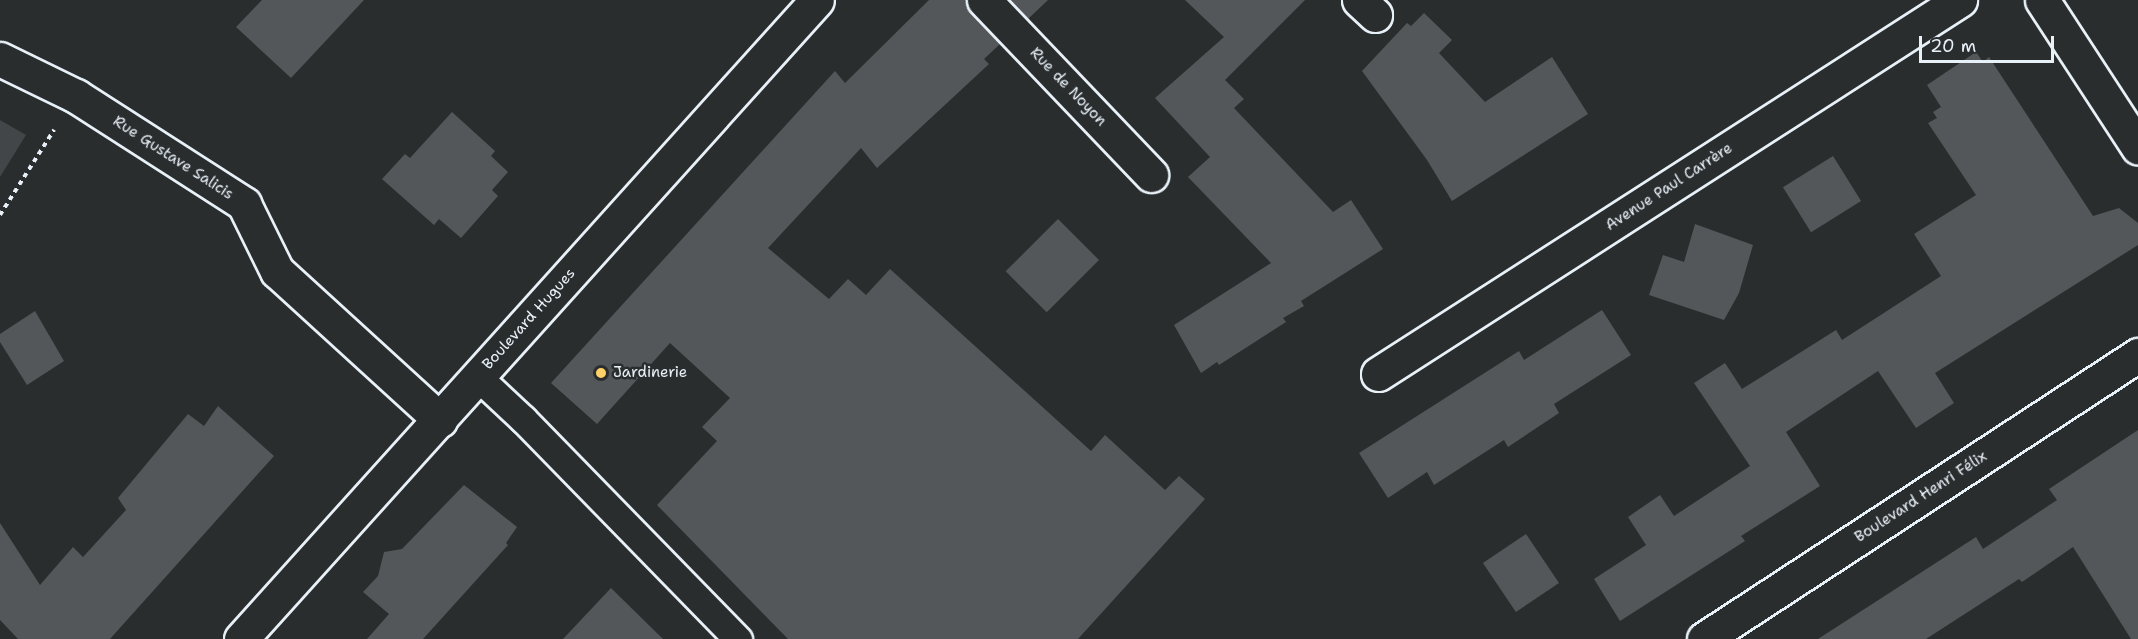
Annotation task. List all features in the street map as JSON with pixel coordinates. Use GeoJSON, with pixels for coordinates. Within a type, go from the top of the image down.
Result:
{"type":"FeatureCollection","features":[{"type":"Feature","properties":{"kind":"street","name":"Boulevard Hugues"},"geometry":{"type":"LineString","coordinates":[[242,639],[817,0]]}},
{"type":"Feature","properties":{"kind":"street","name":"Rue de Noyon"},"geometry":{"type":"LineString","coordinates":[[984,0],[1151,174]]}},
{"type":"Feature","properties":{"kind":"street","name":"Avenue Paul Carrère"},"geometry":{"type":"LineString","coordinates":[[1378,374],[1960,0]]}},
{"type":"Feature","properties":{"kind":"street"},"geometry":{"type":"LineString","coordinates":[[2042,0],[2138,147]]}},
{"type":"Feature","properties":{"kind":"street","name":"Rue Gustave Salicis"},"geometry":{"type":"LineString","coordinates":[[0,59],[76,96],[244,204],[277,271],[440,420]]}},
{"type":"Feature","properties":{"kind":"street","name":"Boulevard Henri Félix"},"geometry":{"type":"LineString","coordinates":[[1704,639],[2138,355]]}},
{"type":"Feature","properties":{"kind":"lane"},"geometry":{"type":"LineString","coordinates":[[477,376],[523,419],[738,639]]}},
{"type":"Feature","properties":{"kind":"path"},"geometry":{"type":"LineString","coordinates":[[0,215],[76,96]]}},
{"type":"Feature","properties":{"kind":"shaded area"},"geometry":{"type":"Polygon","coordinates":[[[0,120],[26,135],[0,177],[0,120]]]}},
{"type":"Feature","properties":{"kind":"building"},"geometry":{"type":"Polygon","coordinates":[[[262,0],[364,0],[291,78],[236,27],[262,0]]]}},
{"type":"Feature","properties":{"kind":"building"},"geometry":{"type":"Polygon","coordinates":[[[929,0],[966,0],[970,13],[1000,44],[984,59],[989,64],[877,168],[861,148],[768,248],[829,299],[848,279],[866,295],[890,269],[1091,451],[1105,435],[1165,490],[1179,476],[1205,499],[1078,639],[788,639],[657,505],[717,441],[702,427],[730,398],[670,343],[597,424],[551,383],[835,71],[845,83],[929,0]]]}},
{"type":"Feature","properties":{"kind":"building"},"geometry":{"type":"Polygon","coordinates":[[[1010,0],[1048,0],[1028,19],[1010,0]]]}},
{"type":"Feature","properties":{"kind":"building"},"geometry":{"type":"Polygon","coordinates":[[[1185,0],[1305,0],[1225,80],[1244,99],[1234,108],[1333,212],[1351,200],[1383,249],[1301,301],[1304,306],[1283,318],[1286,322],[1219,365],[1217,362],[1201,373],[1174,325],[1271,263],[1188,177],[1210,157],[1155,98],[1224,37],[1185,0]]]}},
{"type":"Feature","properties":{"kind":"building"},"geometry":{"type":"Polygon","coordinates":[[[1424,13],[1452,40],[1439,53],[1485,102],[1552,57],[1588,114],[1452,201],[1427,160],[1362,71],[1407,23],[1411,26],[1424,13]]]}},
{"type":"Feature","properties":{"kind":"building"},"geometry":{"type":"Polygon","coordinates":[[[1976,52],[1983,62],[1989,57],[2093,216],[2119,208],[2138,223],[2138,245],[1935,373],[1954,403],[1916,428],[1878,371],[1786,432],[1820,486],[1741,536],[1745,541],[1620,621],[1594,579],[1646,545],[1628,517],[1660,495],[1674,516],[1750,466],[1694,383],[1725,363],[1742,389],[1836,330],[1842,340],[1941,276],[1914,234],[1976,195],[1928,123],[1937,118],[1933,112],[1941,107],[1927,85],[1976,52]]]}},
{"type":"Feature","properties":{"kind":"building"},"geometry":{"type":"Polygon","coordinates":[[[452,112],[495,151],[491,156],[508,172],[492,190],[498,196],[461,238],[439,219],[434,225],[382,179],[405,154],[410,158],[452,112]]]}},
{"type":"Feature","properties":{"kind":"building"},"geometry":{"type":"Polygon","coordinates":[[[1833,156],[1861,201],[1811,232],[1783,187],[1833,156]]]}},
{"type":"Feature","properties":{"kind":"building"},"geometry":{"type":"Polygon","coordinates":[[[1058,219],[1099,260],[1047,312],[1006,271],[1058,219]]]}},
{"type":"Feature","properties":{"kind":"building"},"geometry":{"type":"Polygon","coordinates":[[[1695,224],[1753,245],[1739,293],[1724,320],[1649,295],[1663,255],[1684,262],[1695,224]]]}},
{"type":"Feature","properties":{"kind":"building"},"geometry":{"type":"Polygon","coordinates":[[[1602,310],[1631,355],[1554,404],[1559,413],[1508,447],[1504,440],[1434,485],[1427,472],[1388,498],[1359,453],[1519,351],[1524,360],[1602,310]]]}},
{"type":"Feature","properties":{"kind":"building"},"geometry":{"type":"Polygon","coordinates":[[[35,311],[64,361],[27,385],[0,342],[0,334],[35,311]]]}},
{"type":"Feature","properties":{"kind":"building"},"geometry":{"type":"Polygon","coordinates":[[[218,406],[274,456],[110,639],[18,639],[0,620],[0,523],[40,585],[73,547],[83,557],[126,510],[118,498],[188,414],[204,426],[218,406]]]}},
{"type":"Feature","properties":{"kind":"building"},"geometry":{"type":"Polygon","coordinates":[[[2138,430],[2138,639],[2131,639],[2073,547],[2022,582],[2019,579],[1926,639],[1818,639],[1976,537],[1983,549],[2057,500],[2049,489],[2138,430]]]}},
{"type":"Feature","properties":{"kind":"building"},"geometry":{"type":"Polygon","coordinates":[[[464,485],[517,527],[506,543],[508,545],[423,639],[367,639],[389,614],[363,592],[378,576],[384,552],[402,549],[464,485]]]}},
{"type":"Feature","properties":{"kind":"building"},"geometry":{"type":"Polygon","coordinates":[[[1526,534],[1559,583],[1516,612],[1483,563],[1526,534]]]}},
{"type":"Feature","properties":{"kind":"building"},"geometry":{"type":"Polygon","coordinates":[[[611,588],[663,639],[563,639],[611,588]]]}},
{"type":"Feature","properties":{"kind":"place","name":"Jardinerie"},"geometry":{"type":"Point","coordinates":[601,373]}}]}
